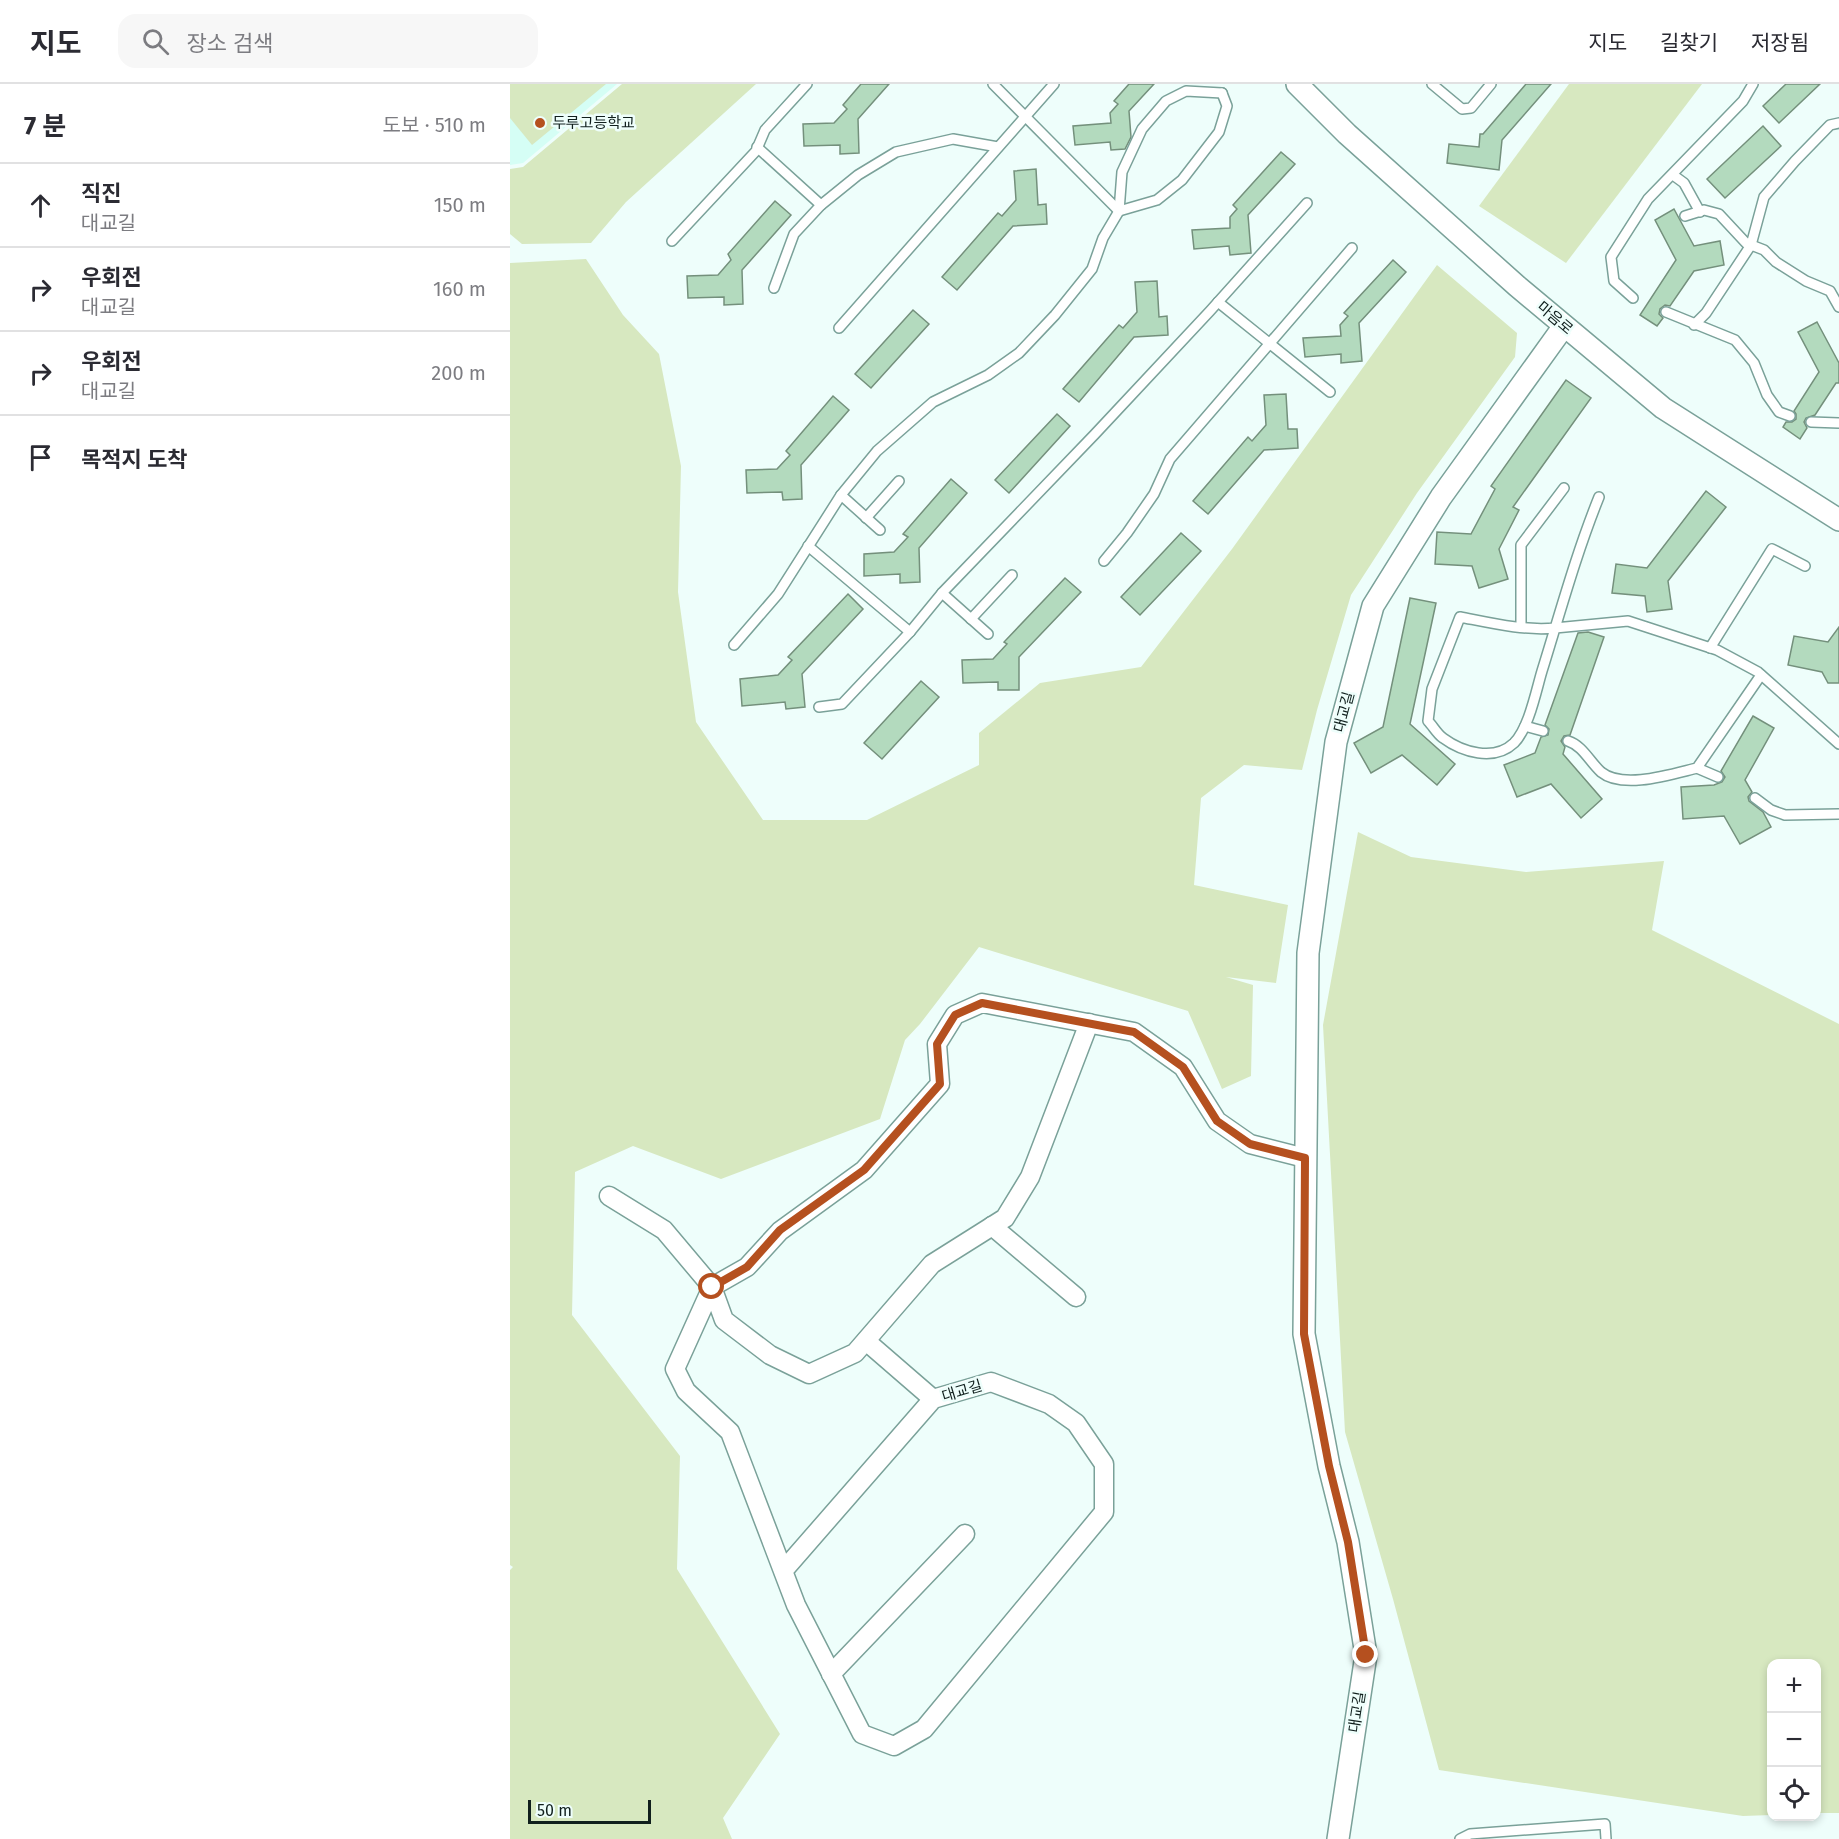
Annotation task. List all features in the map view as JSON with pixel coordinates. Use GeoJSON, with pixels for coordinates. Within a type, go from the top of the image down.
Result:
{"type":"FeatureCollection","features":[{"type":"Feature","properties":{"kind":"street","name":"마음로"},"geometry":{"type":"LineString","coordinates":[[1297,84],[1347,134],[1517,286],[1663,408],[1839,520]]}},
{"type":"Feature","properties":{"kind":"street","name":"대교길"},"geometry":{"type":"LineString","coordinates":[[1338,1839],[1366,1655],[1348,1542],[1329,1466],[1304,1334],[1308,952],[1336,742],[1373,606],[1441,497],[1564,326]]}},
{"type":"Feature","properties":{"kind":"street"},"geometry":{"type":"LineString","coordinates":[[712,1287],[747,1267],[780,1230],[864,1170],[940,1084],[937,1044],[955,1015],[982,1003],[1134,1032],[1183,1067],[1217,1121],[1250,1144],[1305,1158]]}},
{"type":"Feature","properties":{"kind":"street"},"geometry":{"type":"LineString","coordinates":[[609,1196],[664,1230],[712,1287],[724,1320],[770,1355],[809,1374],[855,1353],[932,1264],[1005,1218],[1030,1177],[1089,1023]]}},
{"type":"Feature","properties":{"kind":"street"},"geometry":{"type":"LineString","coordinates":[[992,1226],[1076,1297]]}},
{"type":"Feature","properties":{"kind":"street","name":"대교길"},"geometry":{"type":"LineString","coordinates":[[712,1287],[675,1369],[686,1391],[730,1432],[783,1571],[796,1605],[862,1734],[894,1746],[924,1730],[1104,1512],[1104,1464],[1076,1423],[1049,1404],[991,1382],[933,1399],[783,1571]]}},
{"type":"Feature","properties":{"kind":"street","name":"대교길"},"geometry":{"type":"LineString","coordinates":[[866,1341],[933,1399]]}},
{"type":"Feature","properties":{"kind":"street"},"geometry":{"type":"LineString","coordinates":[[831,1674],[965,1534]]}},
{"type":"Feature","properties":{"kind":"lane"},"geometry":{"type":"LineString","coordinates":[[672,241],[757,147],[765,130],[807,84]]}},
{"type":"Feature","properties":{"kind":"lane"},"geometry":{"type":"LineString","coordinates":[[993,84],[1119,211]]}},
{"type":"Feature","properties":{"kind":"lane"},"geometry":{"type":"LineString","coordinates":[[839,328],[1054,84]]}},
{"type":"Feature","properties":{"kind":"lane"},"geometry":{"type":"LineString","coordinates":[[1222,93],[1229,84]]}},
{"type":"Feature","properties":{"kind":"lane"},"geometry":{"type":"LineString","coordinates":[[1432,84],[1462,109],[1471,108],[1491,84]]}},
{"type":"Feature","properties":{"kind":"lane"},"geometry":{"type":"LineString","coordinates":[[1633,298],[1614,281],[1611,257],[1648,199],[1743,101],[1753,84]]}},
{"type":"Feature","properties":{"kind":"lane"},"geometry":{"type":"LineString","coordinates":[[734,645],[778,594],[841,495],[877,451],[933,402],[988,375],[1019,353],[1055,315],[1092,269],[1103,238],[1119,211],[1122,172],[1142,129],[1166,101],[1186,91],[1222,93]]}},
{"type":"Feature","properties":{"kind":"lane"},"geometry":{"type":"LineString","coordinates":[[1119,211],[1156,200],[1182,180],[1219,132],[1227,106],[1222,93]]}},
{"type":"Feature","properties":{"kind":"lane"},"geometry":{"type":"LineString","coordinates":[[1694,325],[1706,313],[1751,245],[1764,197],[1830,125],[1839,123]]}},
{"type":"Feature","properties":{"kind":"lane"},"geometry":{"type":"LineString","coordinates":[[774,288],[794,234],[820,205],[858,175],[896,152],[953,139],[998,147]]}},
{"type":"Feature","properties":{"kind":"lane"},"geometry":{"type":"LineString","coordinates":[[757,147],[820,205]]}},
{"type":"Feature","properties":{"kind":"lane"},"geometry":{"type":"LineString","coordinates":[[1673,175],[1684,183],[1700,212]]}},
{"type":"Feature","properties":{"kind":"lane"},"geometry":{"type":"LineString","coordinates":[[819,707],[842,704],[910,632],[942,593],[1095,434],[1307,203]]}},
{"type":"Feature","properties":{"kind":"lane"},"geometry":{"type":"LineString","coordinates":[[1685,216],[1704,210],[1719,214],[1746,243],[1764,250],[1776,262],[1806,281],[1830,291],[1839,308]]}},
{"type":"Feature","properties":{"kind":"lane"},"geometry":{"type":"LineString","coordinates":[[1104,561],[1154,494],[1170,459],[1352,248]]}},
{"type":"Feature","properties":{"kind":"lane"},"geometry":{"type":"LineString","coordinates":[[1218,302],[1330,392]]}},
{"type":"Feature","properties":{"kind":"lane"},"geometry":{"type":"LineString","coordinates":[[1666,312],[1735,340],[1754,363],[1767,395],[1779,412],[1790,416]]}},
{"type":"Feature","properties":{"kind":"lane"},"geometry":{"type":"LineString","coordinates":[[1811,422],[1839,423]]}},
{"type":"Feature","properties":{"kind":"lane"},"geometry":{"type":"LineString","coordinates":[[867,518],[899,481]]}},
{"type":"Feature","properties":{"kind":"lane"},"geometry":{"type":"LineString","coordinates":[[1521,626],[1521,545],[1564,488]]}},
{"type":"Feature","properties":{"kind":"lane"},"geometry":{"type":"LineString","coordinates":[[841,495],[880,530]]}},
{"type":"Feature","properties":{"kind":"lane"},"geometry":{"type":"LineString","coordinates":[[1599,497],[1587,527],[1556,628],[1525,726],[1514,743],[1492,754],[1471,753],[1442,738],[1428,721],[1432,689],[1460,617],[1521,626],[1556,628],[1628,621],[1710,648],[1761,675],[1839,744]]}},
{"type":"Feature","properties":{"kind":"lane"},"geometry":{"type":"LineString","coordinates":[[808,546],[910,632]]}},
{"type":"Feature","properties":{"kind":"lane"},"geometry":{"type":"LineString","coordinates":[[1710,648],[1772,549],[1805,566]]}},
{"type":"Feature","properties":{"kind":"lane"},"geometry":{"type":"LineString","coordinates":[[971,619],[1012,574]]}},
{"type":"Feature","properties":{"kind":"lane"},"geometry":{"type":"LineString","coordinates":[[942,593],[988,634]]}},
{"type":"Feature","properties":{"kind":"lane"},"geometry":{"type":"LineString","coordinates":[[1697,768],[1761,675]]}},
{"type":"Feature","properties":{"kind":"lane"},"geometry":{"type":"LineString","coordinates":[[1525,726],[1543,731]]}},
{"type":"Feature","properties":{"kind":"lane"},"geometry":{"type":"LineString","coordinates":[[1568,741],[1578,744],[1603,774],[1618,780],[1653,778],[1697,768],[1718,777]]}},
{"type":"Feature","properties":{"kind":"lane"},"geometry":{"type":"LineString","coordinates":[[1755,798],[1772,810],[1785,815],[1839,814]]}},
{"type":"Feature","properties":{"kind":"lane"},"geometry":{"type":"LineString","coordinates":[[1460,1839],[1470,1834],[1605,1824],[1606,1839]]}},
{"type":"Feature","properties":{"kind":"shaded area","name":"두루고등학교"},"geometry":{"type":"Polygon","coordinates":[[[510,84],[617,84],[523,163],[510,165],[510,84]]]}},
{"type":"Feature","properties":{"kind":"shaded area","name":"두루고등학교"},"geometry":{"type":"Polygon","coordinates":[[[510,84],[606,84],[532,145],[510,118],[510,84]]]}},
{"type":"Feature","properties":{"kind":"shaded area"},"geometry":{"type":"Polygon","coordinates":[[[622,84],[756,84],[626,202],[591,243],[522,244],[510,234],[510,169],[523,167],[622,84]]]}},
{"type":"Feature","properties":{"kind":"shaded area"},"geometry":{"type":"Polygon","coordinates":[[[1569,84],[1702,84],[1566,263],[1479,206],[1569,84]]]}},
{"type":"Feature","properties":{"kind":"shaded area"},"geometry":{"type":"Polygon","coordinates":[[[586,259],[623,315],[659,354],[681,466],[678,592],[696,722],[763,820],[867,820],[979,765],[979,733],[1040,683],[1141,667],[1232,549],[1437,265],[1517,333],[1515,357],[1417,493],[1351,595],[1302,770],[1244,765],[1201,798],[1194,885],[1288,905],[1276,983],[1226,977],[1253,985],[1251,1076],[1222,1089],[1188,1011],[979,947],[905,1040],[880,1119],[721,1179],[633,1146],[575,1172],[572,1315],[680,1456],[677,1569],[780,1734],[723,1818],[732,1839],[510,1839],[510,1570],[513,1567],[510,1565],[510,263],[586,259]]]}},
{"type":"Feature","properties":{"kind":"shaded area"},"geometry":{"type":"Polygon","coordinates":[[[1358,832],[1411,857],[1526,872],[1664,861],[1652,930],[1839,1024],[1839,1813],[1821,1813],[1821,1659],[1767,1659],[1767,1815],[1743,1816],[1439,1770],[1345,1432],[1323,1025],[1358,832]]]}},
{"type":"Feature","properties":{"kind":"building"},"geometry":{"type":"Polygon","coordinates":[[[861,84],[889,84],[858,119],[859,153],[840,154],[840,145],[804,146],[803,124],[834,123],[847,109],[843,105],[861,84]]]}},
{"type":"Feature","properties":{"kind":"building"},"geometry":{"type":"Polygon","coordinates":[[[1129,84],[1154,84],[1129,111],[1131,137],[1125,149],[1111,150],[1110,142],[1075,145],[1073,126],[1111,123],[1110,113],[1118,104],[1114,101],[1129,84]]]}},
{"type":"Feature","properties":{"kind":"building"},"geometry":{"type":"Polygon","coordinates":[[[1526,84],[1551,84],[1502,140],[1499,170],[1447,163],[1449,144],[1479,147],[1480,134],[1483,134],[1526,84]]]}},
{"type":"Feature","properties":{"kind":"building"},"geometry":{"type":"Polygon","coordinates":[[[1786,84],[1820,84],[1779,123],[1763,106],[1786,84]]]}},
{"type":"Feature","properties":{"kind":"building"},"geometry":{"type":"Polygon","coordinates":[[[1763,126],[1781,146],[1725,198],[1707,179],[1763,126]]]}},
{"type":"Feature","properties":{"kind":"building"},"geometry":{"type":"Polygon","coordinates":[[[1281,152],[1295,164],[1248,215],[1251,253],[1230,255],[1229,246],[1194,249],[1192,230],[1230,228],[1230,217],[1237,209],[1233,205],[1281,152]]]}},
{"type":"Feature","properties":{"kind":"building"},"geometry":{"type":"Polygon","coordinates":[[[1036,169],[1038,205],[1046,204],[1047,224],[1013,226],[957,290],[942,277],[998,213],[1002,216],[1016,200],[1014,171],[1036,169]]]}},
{"type":"Feature","properties":{"kind":"building"},"geometry":{"type":"Polygon","coordinates":[[[775,201],[791,215],[742,270],[743,304],[724,305],[724,297],[688,298],[687,276],[718,275],[731,260],[728,254],[775,201]]]}},
{"type":"Feature","properties":{"kind":"building"},"geometry":{"type":"Polygon","coordinates":[[[1674,209],[1694,246],[1720,241],[1724,265],[1694,271],[1670,306],[1665,305],[1660,309],[1659,314],[1663,318],[1657,326],[1640,315],[1676,260],[1655,220],[1674,209]]]}},
{"type":"Feature","properties":{"kind":"building"},"geometry":{"type":"Polygon","coordinates":[[[1393,260],[1406,272],[1359,323],[1362,361],[1341,363],[1341,354],[1305,357],[1303,338],[1341,336],[1340,325],[1348,316],[1344,313],[1393,260]]]}},
{"type":"Feature","properties":{"kind":"building"},"geometry":{"type":"Polygon","coordinates":[[[1157,281],[1159,317],[1167,316],[1168,335],[1134,337],[1079,402],[1063,389],[1119,325],[1123,328],[1137,312],[1135,282],[1157,281]]]}},
{"type":"Feature","properties":{"kind":"building"},"geometry":{"type":"Polygon","coordinates":[[[913,310],[929,324],[871,388],[855,374],[913,310]]]}},
{"type":"Feature","properties":{"kind":"building"},"geometry":{"type":"Polygon","coordinates":[[[1817,322],[1839,363],[1839,383],[1836,383],[1815,415],[1806,418],[1804,422],[1807,428],[1800,439],[1783,427],[1786,422],[1796,419],[1794,411],[1819,372],[1798,332],[1817,322]]]}},
{"type":"Feature","properties":{"kind":"building"},"geometry":{"type":"Polygon","coordinates":[[[1566,380],[1591,398],[1513,507],[1519,510],[1499,549],[1508,579],[1479,588],[1472,566],[1435,564],[1437,532],[1471,534],[1495,489],[1491,486],[1566,380]]]}},
{"type":"Feature","properties":{"kind":"building"},"geometry":{"type":"Polygon","coordinates":[[[1286,394],[1288,429],[1297,429],[1298,448],[1264,450],[1208,514],[1193,501],[1248,437],[1252,441],[1266,425],[1264,395],[1286,394]]]}},
{"type":"Feature","properties":{"kind":"building"},"geometry":{"type":"Polygon","coordinates":[[[833,396],[849,410],[801,465],[802,499],[783,500],[782,492],[747,493],[746,470],[777,469],[790,455],[786,451],[833,396]]]}},
{"type":"Feature","properties":{"kind":"building"},"geometry":{"type":"Polygon","coordinates":[[[1057,414],[1070,426],[1009,493],[995,480],[1057,414]]]}},
{"type":"Feature","properties":{"kind":"building"},"geometry":{"type":"Polygon","coordinates":[[[951,479],[967,493],[919,548],[920,582],[900,583],[900,574],[864,576],[864,554],[894,552],[908,537],[903,534],[951,479]]]}},
{"type":"Feature","properties":{"kind":"building"},"geometry":{"type":"Polygon","coordinates":[[[1706,491],[1726,507],[1668,581],[1672,609],[1647,612],[1645,596],[1612,593],[1616,564],[1647,568],[1706,491]]]}},
{"type":"Feature","properties":{"kind":"building"},"geometry":{"type":"Polygon","coordinates":[[[1181,533],[1201,551],[1140,615],[1121,597],[1181,533]]]}},
{"type":"Feature","properties":{"kind":"building"},"geometry":{"type":"Polygon","coordinates":[[[1065,578],[1081,592],[1019,657],[1019,690],[998,690],[998,682],[963,683],[962,660],[993,659],[1007,644],[1004,642],[1065,578]]]}},
{"type":"Feature","properties":{"kind":"building"},"geometry":{"type":"Polygon","coordinates":[[[848,594],[863,609],[802,674],[805,707],[786,709],[785,702],[742,706],[740,679],[778,675],[792,660],[788,657],[848,594]]]}},
{"type":"Feature","properties":{"kind":"building"},"geometry":{"type":"Polygon","coordinates":[[[1410,598],[1436,603],[1410,724],[1455,764],[1437,785],[1402,755],[1371,773],[1354,743],[1383,727],[1410,598]]]}},
{"type":"Feature","properties":{"kind":"building"},"geometry":{"type":"Polygon","coordinates":[[[1839,627],[1839,683],[1828,683],[1822,672],[1788,665],[1794,636],[1828,642],[1839,627]]]}},
{"type":"Feature","properties":{"kind":"building"},"geometry":{"type":"Polygon","coordinates":[[[1588,632],[1604,637],[1570,735],[1564,736],[1561,741],[1565,747],[1563,754],[1602,799],[1581,818],[1551,784],[1517,797],[1504,765],[1535,753],[1541,737],[1548,735],[1549,729],[1545,725],[1578,633],[1588,632]]]}},
{"type":"Feature","properties":{"kind":"building"},"geometry":{"type":"Polygon","coordinates":[[[921,681],[939,697],[882,759],[864,743],[921,681]]]}},
{"type":"Feature","properties":{"kind":"building"},"geometry":{"type":"Polygon","coordinates":[[[1753,716],[1774,728],[1745,780],[1752,792],[1748,797],[1749,801],[1763,812],[1771,827],[1740,844],[1724,816],[1683,819],[1681,787],[1714,785],[1722,782],[1725,777],[1721,771],[1753,716]]]}},
{"type":"Feature","properties":{"kind":"place","name":"두루고등학교"},"geometry":{"type":"Point","coordinates":[540,123]}},
{"type":"Feature","properties":{"kind":"route"},"geometry":{"type":"LineString","coordinates":[[712,1287],[747,1267],[780,1230],[864,1170],[940,1084],[937,1044],[955,1015],[982,1003],[1134,1032],[1183,1067],[1217,1121],[1250,1144],[1305,1158],[1304,1334],[1329,1466],[1348,1542],[1366,1655]]}}]}
